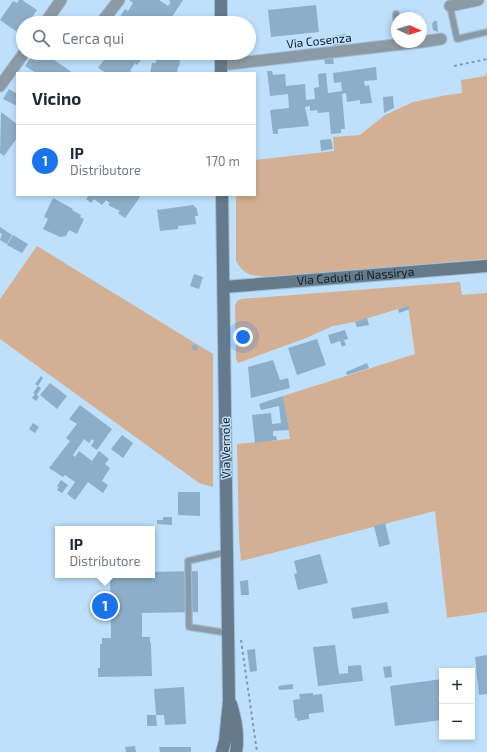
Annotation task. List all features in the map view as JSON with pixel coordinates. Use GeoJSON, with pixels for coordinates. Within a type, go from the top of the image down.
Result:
{"type":"FeatureCollection","features":[{"type":"Feature","properties":{"kind":"main road"},"geometry":{"type":"LineString","coordinates":[[221,0],[221,16]]}},
{"type":"Feature","properties":{"kind":"main road","name":"Via Vernole"},"geometry":{"type":"LineString","coordinates":[[222,196],[227,552],[234,633],[225,741],[222,752]]}},
{"type":"Feature","properties":{"kind":"main road","name":"Via Caduti di Nassirya"},"geometry":{"type":"LineString","coordinates":[[224,287],[487,266]]}},
{"type":"Feature","properties":{"kind":"main road","name":"Via Vernole"},"geometry":{"type":"LineString","coordinates":[[229,701],[236,718],[238,742],[236,752]]}},
{"type":"Feature","properties":{"kind":"street"},"geometry":{"type":"LineString","coordinates":[[50,16],[61,0]]}},
{"type":"Feature","properties":{"kind":"street"},"geometry":{"type":"LineString","coordinates":[[106,16],[119,0]]}},
{"type":"Feature","properties":{"kind":"street"},"geometry":{"type":"LineString","coordinates":[[455,4],[478,0]]}},
{"type":"Feature","properties":{"kind":"street","name":"Via Cosenza"},"geometry":{"type":"LineString","coordinates":[[427,41],[441,39]]}},
{"type":"Feature","properties":{"kind":"street","name":"Via Cosenza"},"geometry":{"type":"LineString","coordinates":[[256,60],[391,44]]}},
{"type":"Feature","properties":{"kind":"street"},"geometry":{"type":"LineString","coordinates":[[0,86],[19,60]]}},
{"type":"Feature","properties":{"kind":"street","name":"Via Cosenza"},"geometry":{"type":"LineString","coordinates":[[221,64],[255,60]]}},
{"type":"Feature","properties":{"kind":"lane"},"geometry":{"type":"LineString","coordinates":[[455,4],[457,39],[487,32]]}},
{"type":"Feature","properties":{"kind":"lane"},"geometry":{"type":"LineString","coordinates":[[227,552],[188,561],[189,627],[234,633]]}},
{"type":"Feature","properties":{"kind":"path"},"geometry":{"type":"LineString","coordinates":[[454,66],[487,60]]}},
{"type":"Feature","properties":{"kind":"path"},"geometry":{"type":"LineString","coordinates":[[234,633],[257,752]]}},
{"type":"Feature","properties":{"kind":"shaded area"},"geometry":{"type":"Polygon","coordinates":[[[487,73],[487,259],[266,277],[248,274],[239,266],[236,261],[236,196],[256,196],[256,160],[334,151],[333,137],[360,135],[385,115],[413,102],[462,93],[461,80],[485,76],[487,73]]]}},
{"type":"Feature","properties":{"kind":"shaded area"},"geometry":{"type":"Polygon","coordinates":[[[37,246],[213,354],[213,487],[199,483],[0,339],[0,299],[37,246]]]}},
{"type":"Feature","properties":{"kind":"shaded area"},"geometry":{"type":"Polygon","coordinates":[[[460,282],[462,295],[487,293],[487,612],[447,618],[435,511],[241,561],[239,538],[237,444],[290,439],[283,396],[415,354],[408,306],[355,322],[333,326],[306,338],[238,363],[236,359],[235,306],[237,301],[241,299],[460,282]]]}},
{"type":"Feature","properties":{"kind":"building"},"geometry":{"type":"Polygon","coordinates":[[[19,0],[22,0],[37,10],[33,16],[16,16],[16,31],[0,20],[13,1],[17,3],[19,0]]]}},
{"type":"Feature","properties":{"kind":"building"},"geometry":{"type":"Polygon","coordinates":[[[129,0],[159,0],[168,6],[171,2],[169,1],[170,0],[183,0],[173,16],[120,16],[125,9],[128,11],[133,3],[129,0]]]}},
{"type":"Feature","properties":{"kind":"building"},"geometry":{"type":"Polygon","coordinates":[[[316,5],[319,32],[271,37],[268,10],[316,5]]]}},
{"type":"Feature","properties":{"kind":"building"},"geometry":{"type":"Polygon","coordinates":[[[434,21],[437,21],[438,32],[433,30],[432,24],[434,21]]]}},
{"type":"Feature","properties":{"kind":"building"},"geometry":{"type":"Polygon","coordinates":[[[346,34],[348,47],[334,48],[332,36],[346,34]]]}},
{"type":"Feature","properties":{"kind":"building"},"geometry":{"type":"Polygon","coordinates":[[[333,57],[334,64],[325,64],[324,58],[333,57]]]}},
{"type":"Feature","properties":{"kind":"building"},"geometry":{"type":"Polygon","coordinates":[[[29,60],[54,60],[72,72],[34,72],[25,66],[29,60]]]}},
{"type":"Feature","properties":{"kind":"building"},"geometry":{"type":"Polygon","coordinates":[[[104,60],[141,60],[137,65],[135,63],[130,71],[132,72],[104,72],[98,68],[104,60]]]}},
{"type":"Feature","properties":{"kind":"building"},"geometry":{"type":"Polygon","coordinates":[[[156,60],[180,60],[177,72],[150,72],[152,63],[156,63],[156,60]]]}},
{"type":"Feature","properties":{"kind":"building"},"geometry":{"type":"Polygon","coordinates":[[[376,67],[377,80],[364,81],[365,86],[369,85],[372,103],[360,104],[360,100],[347,102],[346,93],[342,94],[345,129],[341,129],[341,133],[331,134],[329,112],[318,113],[317,110],[310,111],[310,106],[305,107],[309,126],[278,129],[278,134],[273,134],[270,110],[289,108],[288,94],[270,96],[267,71],[272,71],[273,75],[285,74],[286,86],[305,84],[306,100],[315,99],[314,88],[319,87],[318,74],[326,73],[328,93],[342,91],[341,82],[334,83],[333,73],[376,67]]]}},
{"type":"Feature","properties":{"kind":"building"},"geometry":{"type":"Polygon","coordinates":[[[9,89],[16,93],[16,106],[3,99],[9,89]]]}},
{"type":"Feature","properties":{"kind":"building"},"geometry":{"type":"Polygon","coordinates":[[[393,96],[394,108],[384,113],[383,97],[393,96]]]}},
{"type":"Feature","properties":{"kind":"building"},"geometry":{"type":"Polygon","coordinates":[[[1,112],[16,123],[16,139],[4,156],[0,153],[1,112]]]}},
{"type":"Feature","properties":{"kind":"building"},"geometry":{"type":"Polygon","coordinates":[[[331,139],[333,149],[321,151],[320,140],[331,139]]]}},
{"type":"Feature","properties":{"kind":"building"},"geometry":{"type":"Polygon","coordinates":[[[88,196],[140,197],[125,218],[118,213],[120,211],[108,205],[110,203],[106,200],[102,205],[94,199],[91,203],[86,199],[88,196]]]}},
{"type":"Feature","properties":{"kind":"building"},"geometry":{"type":"Polygon","coordinates":[[[53,198],[73,209],[72,210],[81,215],[80,217],[84,219],[77,234],[69,230],[66,236],[60,237],[43,229],[48,219],[44,217],[53,198]]]}},
{"type":"Feature","properties":{"kind":"building"},"geometry":{"type":"Polygon","coordinates":[[[193,205],[197,209],[198,216],[195,216],[196,224],[178,226],[178,229],[160,231],[157,210],[193,205]]]}},
{"type":"Feature","properties":{"kind":"building"},"geometry":{"type":"Polygon","coordinates":[[[0,227],[12,235],[7,244],[0,240],[2,234],[0,233],[0,227]]]}},
{"type":"Feature","properties":{"kind":"building"},"geometry":{"type":"Polygon","coordinates":[[[13,235],[28,244],[22,253],[7,245],[13,235]]]}},
{"type":"Feature","properties":{"kind":"building"},"geometry":{"type":"Polygon","coordinates":[[[194,274],[203,277],[199,289],[190,286],[194,274]]]}},
{"type":"Feature","properties":{"kind":"building"},"geometry":{"type":"Polygon","coordinates":[[[408,306],[410,309],[399,313],[398,309],[408,306]]]}},
{"type":"Feature","properties":{"kind":"building"},"geometry":{"type":"Polygon","coordinates":[[[367,318],[369,325],[357,327],[355,322],[367,318]]]}},
{"type":"Feature","properties":{"kind":"building"},"geometry":{"type":"Polygon","coordinates":[[[345,330],[348,339],[344,340],[346,345],[342,347],[340,341],[331,344],[328,335],[345,330]]]}},
{"type":"Feature","properties":{"kind":"building"},"geometry":{"type":"Polygon","coordinates":[[[317,339],[326,365],[297,375],[288,348],[317,339]]]}},
{"type":"Feature","properties":{"kind":"building"},"geometry":{"type":"Polygon","coordinates":[[[194,344],[198,347],[196,351],[191,348],[194,344]]]}},
{"type":"Feature","properties":{"kind":"building"},"geometry":{"type":"Polygon","coordinates":[[[273,360],[280,380],[288,378],[290,388],[251,398],[248,367],[273,360]]]}},
{"type":"Feature","properties":{"kind":"building"},"geometry":{"type":"Polygon","coordinates":[[[367,363],[369,368],[347,375],[346,372],[367,363]]]}},
{"type":"Feature","properties":{"kind":"building"},"geometry":{"type":"Polygon","coordinates":[[[41,376],[43,378],[38,386],[35,384],[41,376]]]}},
{"type":"Feature","properties":{"kind":"building"},"geometry":{"type":"Polygon","coordinates":[[[50,383],[67,396],[57,409],[40,395],[50,383]]]}},
{"type":"Feature","properties":{"kind":"building"},"geometry":{"type":"Polygon","coordinates":[[[38,386],[41,388],[37,395],[39,397],[36,401],[32,398],[35,394],[33,393],[38,386]]]}},
{"type":"Feature","properties":{"kind":"building"},"geometry":{"type":"Polygon","coordinates":[[[283,396],[289,430],[273,431],[273,436],[276,436],[277,440],[255,443],[252,415],[271,413],[272,424],[281,423],[279,406],[261,410],[259,404],[283,396]]]}},
{"type":"Feature","properties":{"kind":"building"},"geometry":{"type":"Polygon","coordinates":[[[80,405],[112,429],[97,450],[91,446],[94,441],[92,439],[89,443],[84,439],[73,455],[75,457],[79,451],[92,461],[99,451],[109,459],[105,464],[110,468],[102,481],[108,485],[103,493],[88,482],[75,500],[67,494],[75,482],[65,475],[63,477],[49,468],[70,441],[66,438],[77,424],[69,419],[80,405]]]}},
{"type":"Feature","properties":{"kind":"building"},"geometry":{"type":"Polygon","coordinates":[[[33,423],[39,427],[35,433],[29,429],[33,423]]]}},
{"type":"Feature","properties":{"kind":"building"},"geometry":{"type":"Polygon","coordinates":[[[122,435],[133,443],[123,458],[111,449],[122,435]]]}},
{"type":"Feature","properties":{"kind":"building"},"geometry":{"type":"Polygon","coordinates":[[[61,480],[68,485],[62,493],[57,490],[59,487],[57,486],[61,480]]]}},
{"type":"Feature","properties":{"kind":"building"},"geometry":{"type":"Polygon","coordinates":[[[178,492],[200,492],[200,516],[178,515],[178,492]]]}},
{"type":"Feature","properties":{"kind":"building"},"geometry":{"type":"Polygon","coordinates":[[[163,517],[172,517],[172,525],[157,524],[157,520],[163,520],[163,517]]]}},
{"type":"Feature","properties":{"kind":"building"},"geometry":{"type":"Polygon","coordinates":[[[385,523],[390,544],[379,547],[374,526],[385,523]]]}},
{"type":"Feature","properties":{"kind":"building"},"geometry":{"type":"Polygon","coordinates":[[[320,554],[328,583],[298,590],[294,574],[297,573],[294,561],[320,554]]]}},
{"type":"Feature","properties":{"kind":"building"},"geometry":{"type":"Polygon","coordinates":[[[198,571],[198,612],[142,613],[142,637],[150,637],[151,643],[152,676],[98,677],[98,668],[100,668],[100,644],[102,644],[102,638],[111,638],[110,578],[155,578],[155,572],[198,571]]]}},
{"type":"Feature","properties":{"kind":"building"},"geometry":{"type":"Polygon","coordinates":[[[248,580],[249,595],[241,595],[240,581],[248,580]]]}},
{"type":"Feature","properties":{"kind":"building"},"geometry":{"type":"Polygon","coordinates":[[[387,602],[389,613],[353,619],[351,608],[387,602]]]}},
{"type":"Feature","properties":{"kind":"building"},"geometry":{"type":"Polygon","coordinates":[[[335,645],[339,674],[348,673],[348,666],[361,665],[363,681],[318,686],[313,647],[335,645]]]}},
{"type":"Feature","properties":{"kind":"building"},"geometry":{"type":"Polygon","coordinates":[[[255,649],[257,671],[250,672],[247,650],[255,649]]]}},
{"type":"Feature","properties":{"kind":"building"},"geometry":{"type":"Polygon","coordinates":[[[487,655],[487,694],[479,695],[475,657],[487,655]]]}},
{"type":"Feature","properties":{"kind":"building"},"geometry":{"type":"Polygon","coordinates":[[[391,666],[392,677],[385,678],[383,667],[391,666]]]}},
{"type":"Feature","properties":{"kind":"building"},"geometry":{"type":"Polygon","coordinates":[[[439,679],[439,720],[395,726],[390,686],[439,679]]]}},
{"type":"Feature","properties":{"kind":"building"},"geometry":{"type":"Polygon","coordinates":[[[293,684],[293,689],[279,690],[278,686],[293,684]]]}},
{"type":"Feature","properties":{"kind":"building"},"geometry":{"type":"Polygon","coordinates":[[[184,687],[186,724],[165,725],[164,715],[156,715],[154,689],[184,687]]]}},
{"type":"Feature","properties":{"kind":"building"},"geometry":{"type":"Polygon","coordinates":[[[313,693],[313,695],[322,694],[324,712],[309,714],[309,719],[297,721],[297,718],[295,718],[293,700],[300,699],[299,694],[313,693]]]}},
{"type":"Feature","properties":{"kind":"building"},"geometry":{"type":"Polygon","coordinates":[[[147,715],[156,715],[157,726],[147,726],[147,715]]]}},
{"type":"Feature","properties":{"kind":"building"},"geometry":{"type":"Polygon","coordinates":[[[135,746],[136,752],[126,752],[125,747],[135,746]]]}},
{"type":"Feature","properties":{"kind":"building"},"geometry":{"type":"Polygon","coordinates":[[[159,747],[191,747],[191,752],[160,752],[159,747]]]}},
{"type":"Feature","properties":{"kind":"place","name":"IP"},"geometry":{"type":"Point","coordinates":[105,606]}}]}
